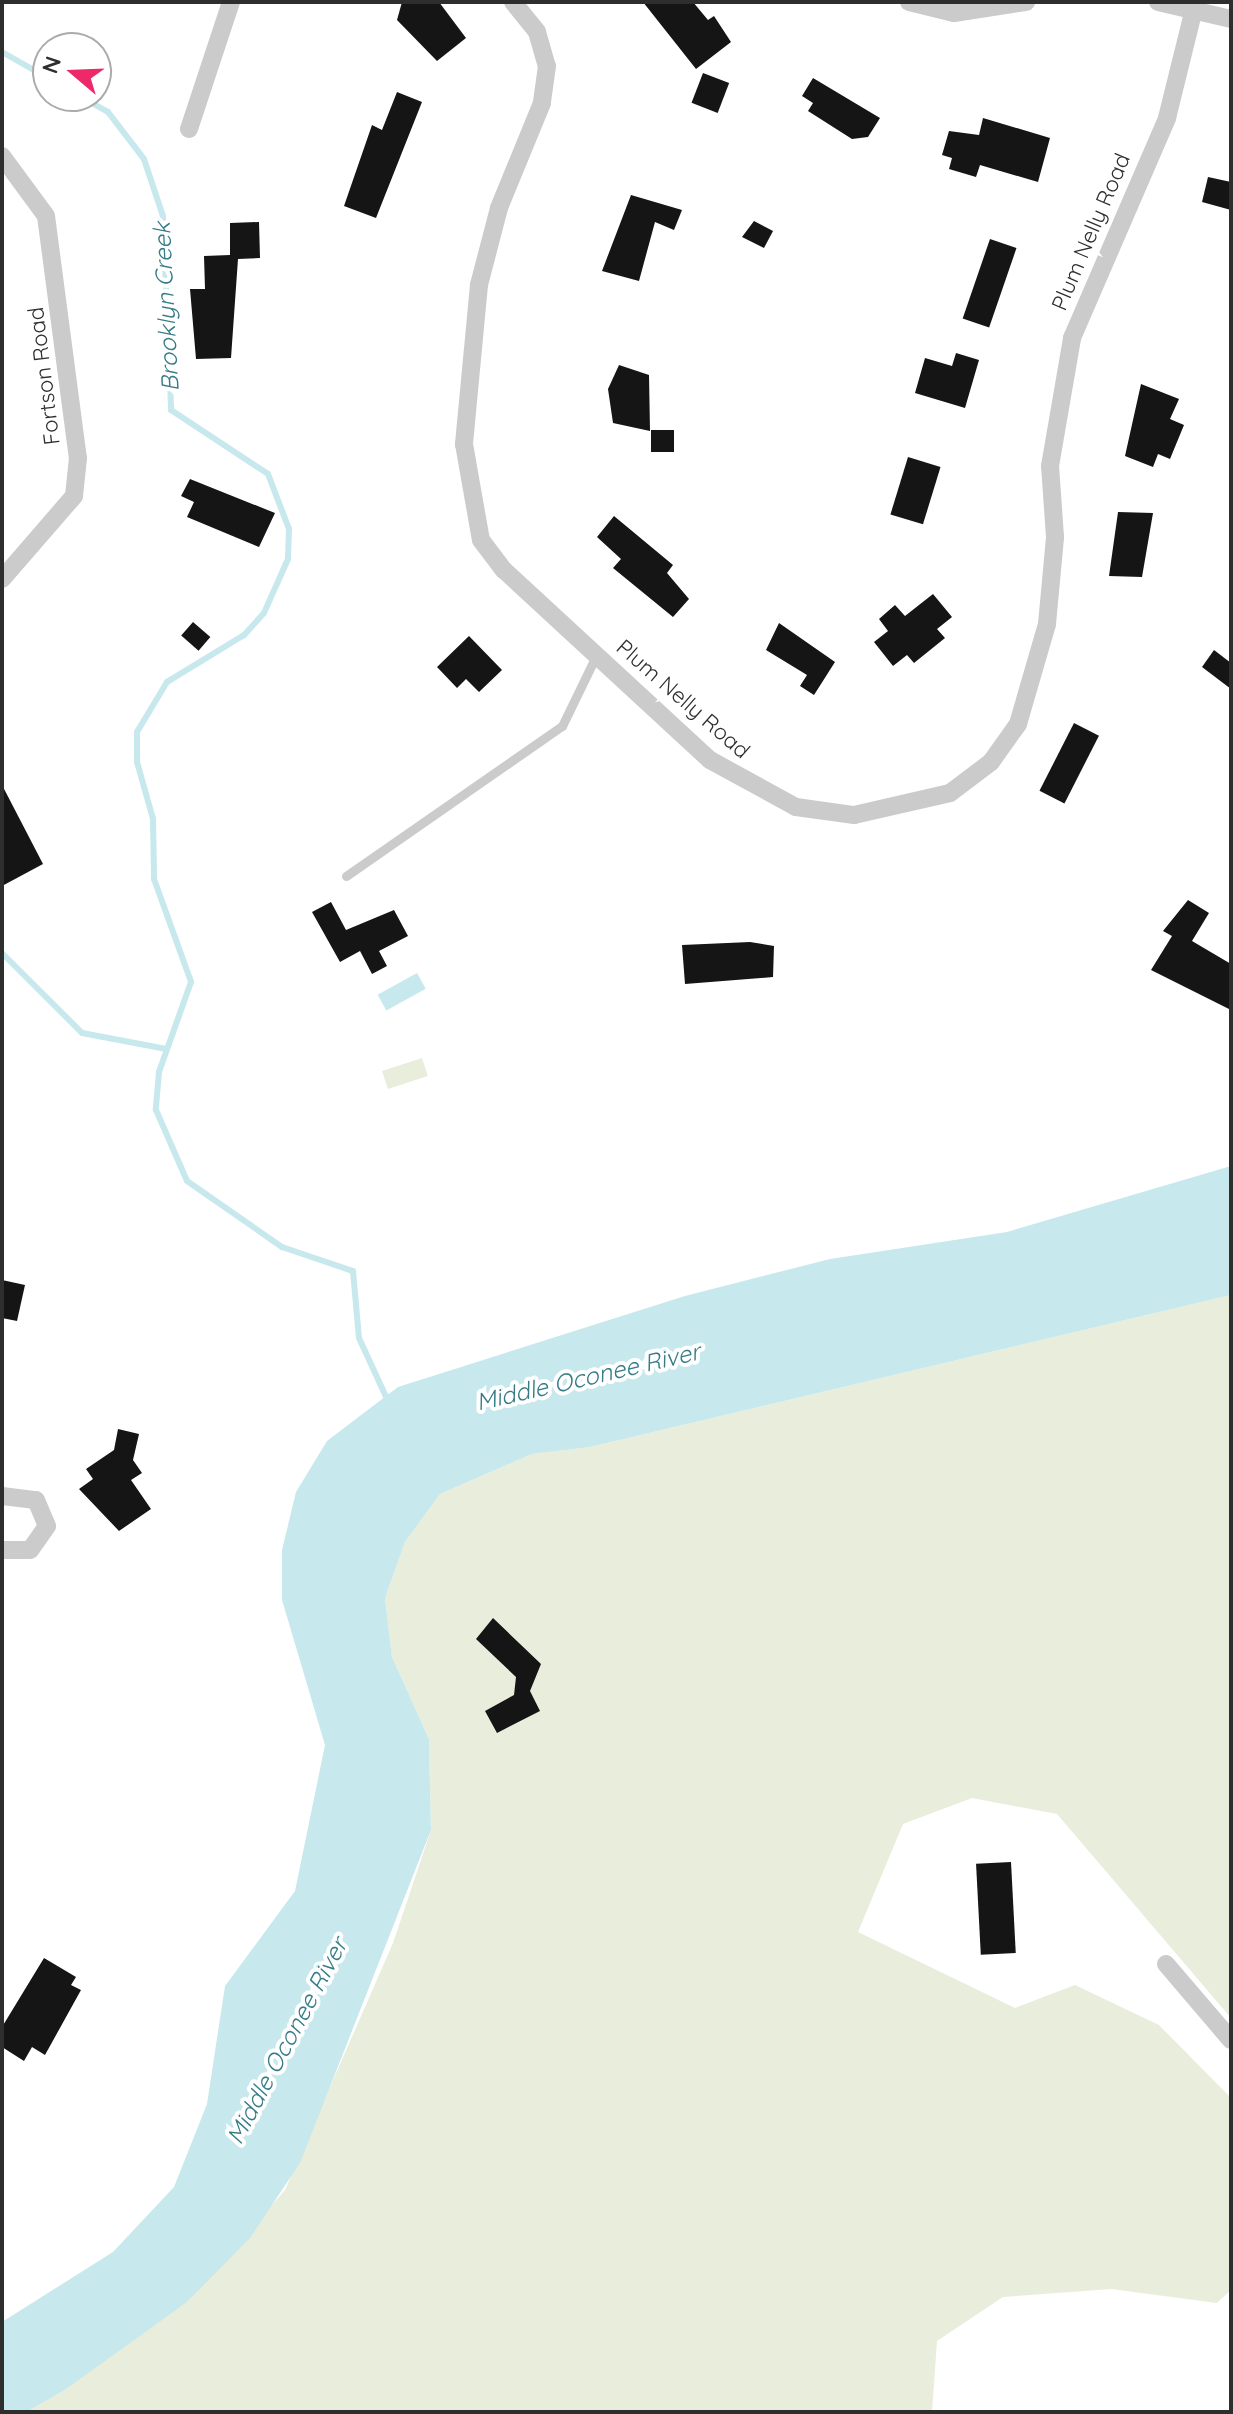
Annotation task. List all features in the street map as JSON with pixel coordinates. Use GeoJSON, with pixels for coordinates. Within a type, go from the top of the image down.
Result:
{"type":"FeatureCollection","features":[{"type":"Feature","properties":{"kind":"street"},"geometry":{"type":"LineString","coordinates":[[189,129],[231,2]]}},
{"type":"Feature","properties":{"kind":"street","name":"Plum Nelly Road"},"geometry":{"type":"LineString","coordinates":[[513,2],[537,32],[547,66],[542,103],[499,208],[479,285],[464,444],[469,500],[481,540],[504,570],[710,760],[754,790],[803,809],[854,815],[897,808],[950,793],[991,762],[1018,724],[1037,677],[1055,537],[1055,408],[1072,338],[1167,118],[1193,13]]}},
{"type":"Feature","properties":{"kind":"street"},"geometry":{"type":"LineString","coordinates":[[909,2],[954,13],[1026,2]]}},
{"type":"Feature","properties":{"kind":"street"},"geometry":{"type":"LineString","coordinates":[[1158,2],[1193,13],[1231,19]]}},
{"type":"Feature","properties":{"kind":"street","name":"Fortson Road"},"geometry":{"type":"LineString","coordinates":[[2,156],[46,216],[78,458],[74,496],[38,546],[2,579]]}},
{"type":"Feature","properties":{"kind":"street"},"geometry":{"type":"LineString","coordinates":[[2,1496],[36,1500],[47,1526],[30,1550],[3,1552]]}},
{"type":"Feature","properties":{"kind":"street"},"geometry":{"type":"LineString","coordinates":[[1166,1964],[1231,2040]]}},
{"type":"Feature","properties":{"kind":"lane"},"geometry":{"type":"LineString","coordinates":[[346,876],[562,726],[596,656]]}},
{"type":"Feature","properties":{"kind":"green space"},"geometry":{"type":"Polygon","coordinates":[[[422,1058],[428,1076],[388,1089],[382,1071],[422,1058]]]}},
{"type":"Feature","properties":{"kind":"green space"},"geometry":{"type":"Polygon","coordinates":[[[1231,1295],[1231,2018],[1057,1814],[972,1798],[903,1824],[858,1932],[1015,2008],[1075,1985],[1159,2025],[1231,2098],[1231,2290],[1217,2303],[1111,2289],[1003,2297],[937,2341],[932,2412],[26,2412],[187,2302],[285,2190],[393,1943],[431,1830],[429,1739],[392,1657],[385,1598],[405,1542],[440,1494],[532,1454],[590,1447],[1231,1295]]]}},
{"type":"Feature","properties":{"kind":"water"},"geometry":{"type":"Polygon","coordinates":[[[417,973],[426,989],[386,1011],[378,995],[417,973]]]}},
{"type":"Feature","properties":{"kind":"water","name":"Middle Oconee River"},"geometry":{"type":"Polygon","coordinates":[[[1231,1166],[1231,1295],[590,1447],[532,1454],[440,1494],[405,1542],[385,1598],[392,1657],[429,1739],[431,1830],[300,2163],[250,2238],[187,2302],[66,2389],[26,2412],[2,2412],[2,2322],[113,2252],[174,2187],[207,2104],[225,1986],[295,1891],[325,1745],[282,1600],[282,1550],[296,1492],[327,1441],[398,1387],[685,1296],[830,1259],[1007,1232],[1231,1166]]]}},
{"type":"Feature","properties":{"kind":"building"},"geometry":{"type":"Polygon","coordinates":[[[402,2],[439,2],[466,38],[437,61],[397,20],[402,2]]]}},
{"type":"Feature","properties":{"kind":"building"},"geometry":{"type":"Polygon","coordinates":[[[643,2],[693,2],[708,20],[714,16],[731,42],[696,69],[643,2]]]}},
{"type":"Feature","properties":{"kind":"building"},"geometry":{"type":"Polygon","coordinates":[[[703,73],[729,83],[718,113],[692,103],[703,73]]]}},
{"type":"Feature","properties":{"kind":"building"},"geometry":{"type":"Polygon","coordinates":[[[813,78],[880,118],[868,137],[852,139],[808,111],[813,103],[802,96],[813,78]]]}},
{"type":"Feature","properties":{"kind":"building"},"geometry":{"type":"Polygon","coordinates":[[[397,92],[422,102],[376,218],[344,206],[372,125],[382,130],[397,92]]]}},
{"type":"Feature","properties":{"kind":"building"},"geometry":{"type":"Polygon","coordinates":[[[983,118],[1050,138],[1038,182],[980,165],[976,177],[949,169],[952,158],[942,155],[949,131],[979,135],[983,118]]]}},
{"type":"Feature","properties":{"kind":"building"},"geometry":{"type":"Polygon","coordinates":[[[1208,177],[1231,182],[1231,210],[1202,202],[1208,177]]]}},
{"type":"Feature","properties":{"kind":"building"},"geometry":{"type":"Polygon","coordinates":[[[631,195],[682,210],[674,230],[655,222],[639,281],[602,271],[631,195]]]}},
{"type":"Feature","properties":{"kind":"building"},"geometry":{"type":"Polygon","coordinates":[[[754,221],[773,231],[764,248],[742,237],[754,221]]]}},
{"type":"Feature","properties":{"kind":"building"},"geometry":{"type":"Polygon","coordinates":[[[259,222],[260,258],[238,259],[231,358],[196,359],[190,289],[205,289],[204,256],[230,255],[230,223],[259,222]]]}},
{"type":"Feature","properties":{"kind":"building"},"geometry":{"type":"Polygon","coordinates":[[[990,239],[1016,248],[989,328],[963,318],[990,239]]]}},
{"type":"Feature","properties":{"kind":"building"},"geometry":{"type":"Polygon","coordinates":[[[956,353],[979,360],[965,408],[915,393],[925,358],[952,366],[956,353]]]}},
{"type":"Feature","properties":{"kind":"building"},"geometry":{"type":"Polygon","coordinates":[[[619,365],[649,375],[650,431],[613,423],[608,389],[619,365]]]}},
{"type":"Feature","properties":{"kind":"building"},"geometry":{"type":"Polygon","coordinates":[[[1141,384],[1179,399],[1170,419],[1184,425],[1170,459],[1158,454],[1153,467],[1125,456],[1141,384]]]}},
{"type":"Feature","properties":{"kind":"building"},"geometry":{"type":"Polygon","coordinates":[[[651,430],[674,430],[674,452],[651,452],[651,430]]]}},
{"type":"Feature","properties":{"kind":"building"},"geometry":{"type":"Polygon","coordinates":[[[908,457],[941,467],[923,524],[890,514],[908,457]]]}},
{"type":"Feature","properties":{"kind":"building"},"geometry":{"type":"Polygon","coordinates":[[[190,479],[275,513],[259,547],[187,517],[194,502],[181,496],[190,479]]]}},
{"type":"Feature","properties":{"kind":"building"},"geometry":{"type":"Polygon","coordinates":[[[1118,512],[1153,513],[1142,577],[1109,576],[1118,512]]]}},
{"type":"Feature","properties":{"kind":"building"},"geometry":{"type":"Polygon","coordinates":[[[614,516],[673,565],[667,573],[689,599],[673,617],[613,568],[621,559],[597,537],[614,516]]]}},
{"type":"Feature","properties":{"kind":"building"},"geometry":{"type":"Polygon","coordinates":[[[933,594],[952,617],[937,629],[945,638],[914,663],[907,655],[893,666],[874,642],[888,631],[879,619],[895,605],[905,616],[933,594]]]}},
{"type":"Feature","properties":{"kind":"building"},"geometry":{"type":"Polygon","coordinates":[[[193,622],[210,637],[199,651],[181,636],[193,622]]]}},
{"type":"Feature","properties":{"kind":"building"},"geometry":{"type":"Polygon","coordinates":[[[779,623],[835,662],[814,695],[800,686],[807,675],[766,650],[779,623]]]}},
{"type":"Feature","properties":{"kind":"building"},"geometry":{"type":"Polygon","coordinates":[[[469,636],[502,670],[479,692],[466,679],[457,688],[437,667],[469,636]]]}},
{"type":"Feature","properties":{"kind":"building"},"geometry":{"type":"Polygon","coordinates":[[[1214,650],[1231,663],[1231,689],[1202,667],[1214,650]]]}},
{"type":"Feature","properties":{"kind":"building"},"geometry":{"type":"Polygon","coordinates":[[[1074,723],[1099,736],[1064,803],[1039,791],[1074,723]]]}},
{"type":"Feature","properties":{"kind":"building"},"geometry":{"type":"Polygon","coordinates":[[[2,785],[43,864],[2,886],[2,785]]]}},
{"type":"Feature","properties":{"kind":"building"},"geometry":{"type":"Polygon","coordinates":[[[1188,900],[1209,913],[1192,941],[1231,964],[1231,1010],[1151,970],[1172,936],[1163,931],[1188,900]]]}},
{"type":"Feature","properties":{"kind":"building"},"geometry":{"type":"Polygon","coordinates":[[[331,902],[346,930],[394,910],[408,936],[379,951],[387,966],[372,974],[360,951],[340,962],[312,912],[331,902]]]}},
{"type":"Feature","properties":{"kind":"building"},"geometry":{"type":"Polygon","coordinates":[[[750,942],[774,946],[773,977],[685,984],[682,945],[750,942]]]}},
{"type":"Feature","properties":{"kind":"building"},"geometry":{"type":"Polygon","coordinates":[[[2,1280],[25,1285],[17,1321],[2,1318],[2,1280]]]}},
{"type":"Feature","properties":{"kind":"building"},"geometry":{"type":"Polygon","coordinates":[[[118,1429],[139,1434],[133,1460],[142,1473],[131,1480],[151,1509],[119,1531],[79,1489],[93,1479],[86,1469],[114,1450],[118,1429]]]}},
{"type":"Feature","properties":{"kind":"building"},"geometry":{"type":"Polygon","coordinates":[[[493,1618],[541,1664],[530,1691],[540,1711],[497,1733],[485,1711],[514,1695],[516,1677],[476,1639],[493,1618]]]}},
{"type":"Feature","properties":{"kind":"building"},"geometry":{"type":"Polygon","coordinates":[[[1011,1862],[1016,1953],[981,1955],[976,1864],[1011,1862]]]}},
{"type":"Feature","properties":{"kind":"building"},"geometry":{"type":"Polygon","coordinates":[[[44,1958],[76,1977],[71,1985],[81,1990],[45,2055],[32,2047],[24,2061],[2,2047],[2,2027],[44,1958]]]}},
{"type":"Feature","properties":{"kind":"waterway","name":"Brooklyn Creek"},"geometry":{"type":"LineString","coordinates":[[2,52],[32,69]]}},
{"type":"Feature","properties":{"kind":"waterway","name":"Brooklyn Creek"},"geometry":{"type":"LineString","coordinates":[[108,112],[144,159],[163,216],[171,410],[268,474],[289,529],[288,559],[264,613],[244,635],[167,682],[137,732],[137,762],[153,819],[154,879],[191,982],[159,1072],[156,1110],[187,1181],[282,1247],[353,1271],[359,1338],[388,1401]]}},
{"type":"Feature","properties":{"kind":"waterway"},"geometry":{"type":"LineString","coordinates":[[2,953],[82,1033],[167,1049]]}}]}
